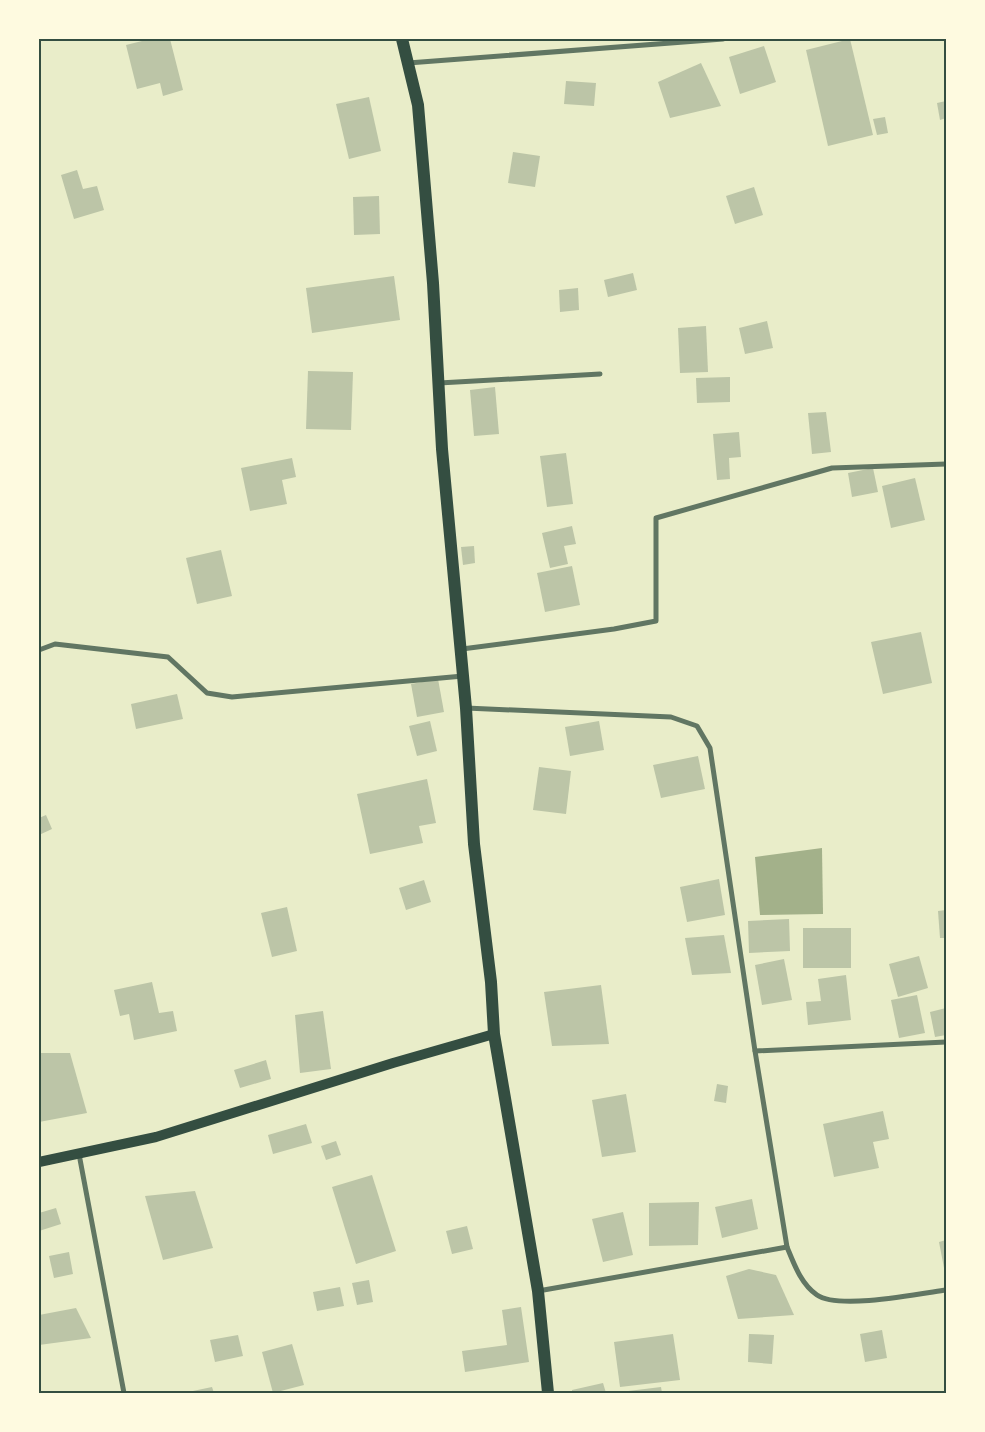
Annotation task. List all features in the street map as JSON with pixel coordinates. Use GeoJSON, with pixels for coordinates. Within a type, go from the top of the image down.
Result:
{"type":"FeatureCollection","features":[{"type":"Feature","properties":{"kind":"main road"},"geometry":{"type":"LineString","coordinates":[[402,39],[418,106],[442,449],[466,708],[474,844],[491,982],[494,1034],[538,1291],[548,1393]]}},
{"type":"Feature","properties":{"kind":"main road"},"geometry":{"type":"LineString","coordinates":[[39,1162],[156,1138],[393,1063],[494,1034]]}},
{"type":"Feature","properties":{"kind":"street"},"geometry":{"type":"LineString","coordinates":[[407,64],[723,39]]}},
{"type":"Feature","properties":{"kind":"street"},"geometry":{"type":"LineString","coordinates":[[438,383],[600,374]]}},
{"type":"Feature","properties":{"kind":"street"},"geometry":{"type":"LineString","coordinates":[[461,649],[614,629],[656,621],[656,518],[832,468],[946,464]]}},
{"type":"Feature","properties":{"kind":"street"},"geometry":{"type":"LineString","coordinates":[[39,650],[55,644],[168,657],[208,693],[232,697],[463,676]]}},
{"type":"Feature","properties":{"kind":"street"},"geometry":{"type":"LineString","coordinates":[[466,708],[672,717],[697,726],[710,748],[755,1051],[787,1247],[805,1284],[822,1298],[854,1301],[946,1290]]}},
{"type":"Feature","properties":{"kind":"street"},"geometry":{"type":"LineString","coordinates":[[755,1051],[946,1042]]}},
{"type":"Feature","properties":{"kind":"street"},"geometry":{"type":"LineString","coordinates":[[79,1153],[124,1393]]}},
{"type":"Feature","properties":{"kind":"street"},"geometry":{"type":"LineString","coordinates":[[538,1291],[787,1247]]}},
{"type":"Feature","properties":{"kind":"shaded area"},"geometry":{"type":"Polygon","coordinates":[[[822,848],[823,914],[760,915],[755,857],[822,848]]]}},
{"type":"Feature","properties":{"kind":"building"},"geometry":{"type":"Polygon","coordinates":[[[150,39],[170,39],[183,90],[163,96],[160,83],[137,89],[126,45],[150,39]]]}},
{"type":"Feature","properties":{"kind":"building"},"geometry":{"type":"Polygon","coordinates":[[[850,39],[873,135],[828,146],[806,50],[850,39]]]}},
{"type":"Feature","properties":{"kind":"building"},"geometry":{"type":"Polygon","coordinates":[[[764,46],[776,82],[740,94],[729,57],[764,46]]]}},
{"type":"Feature","properties":{"kind":"building"},"geometry":{"type":"Polygon","coordinates":[[[701,63],[721,106],[670,118],[658,82],[701,63]]]}},
{"type":"Feature","properties":{"kind":"building"},"geometry":{"type":"Polygon","coordinates":[[[566,81],[596,83],[594,106],[564,104],[566,81]]]}},
{"type":"Feature","properties":{"kind":"building"},"geometry":{"type":"Polygon","coordinates":[[[369,97],[381,151],[349,159],[336,104],[369,97]]]}},
{"type":"Feature","properties":{"kind":"building"},"geometry":{"type":"Polygon","coordinates":[[[946,101],[946,118],[940,120],[937,103],[946,101]]]}},
{"type":"Feature","properties":{"kind":"building"},"geometry":{"type":"Polygon","coordinates":[[[885,117],[888,133],[877,135],[873,119],[885,117]]]}},
{"type":"Feature","properties":{"kind":"building"},"geometry":{"type":"Polygon","coordinates":[[[513,152],[540,156],[535,187],[508,183],[513,152]]]}},
{"type":"Feature","properties":{"kind":"building"},"geometry":{"type":"Polygon","coordinates":[[[77,170],[83,189],[97,186],[104,210],[74,219],[61,175],[77,170]]]}},
{"type":"Feature","properties":{"kind":"building"},"geometry":{"type":"Polygon","coordinates":[[[754,187],[763,215],[735,224],[726,196],[754,187]]]}},
{"type":"Feature","properties":{"kind":"building"},"geometry":{"type":"Polygon","coordinates":[[[379,196],[380,234],[354,235],[353,197],[379,196]]]}},
{"type":"Feature","properties":{"kind":"building"},"geometry":{"type":"Polygon","coordinates":[[[633,273],[637,290],[608,297],[604,280],[633,273]]]}},
{"type":"Feature","properties":{"kind":"building"},"geometry":{"type":"Polygon","coordinates":[[[394,276],[400,320],[312,333],[306,288],[394,276]]]}},
{"type":"Feature","properties":{"kind":"building"},"geometry":{"type":"Polygon","coordinates":[[[578,288],[579,310],[560,312],[559,290],[578,288]]]}},
{"type":"Feature","properties":{"kind":"building"},"geometry":{"type":"Polygon","coordinates":[[[767,321],[773,348],[745,354],[739,328],[767,321]]]}},
{"type":"Feature","properties":{"kind":"building"},"geometry":{"type":"Polygon","coordinates":[[[706,326],[708,372],[680,373],[678,328],[706,326]]]}},
{"type":"Feature","properties":{"kind":"building"},"geometry":{"type":"Polygon","coordinates":[[[308,371],[353,372],[351,430],[306,429],[308,371]]]}},
{"type":"Feature","properties":{"kind":"building"},"geometry":{"type":"Polygon","coordinates":[[[730,377],[730,402],[697,403],[696,378],[730,377]]]}},
{"type":"Feature","properties":{"kind":"building"},"geometry":{"type":"Polygon","coordinates":[[[495,387],[499,434],[474,436],[470,390],[495,387]]]}},
{"type":"Feature","properties":{"kind":"building"},"geometry":{"type":"Polygon","coordinates":[[[826,412],[831,452],[812,454],[808,413],[826,412]]]}},
{"type":"Feature","properties":{"kind":"building"},"geometry":{"type":"Polygon","coordinates":[[[739,432],[741,457],[729,458],[730,479],[717,480],[713,434],[739,432]]]}},
{"type":"Feature","properties":{"kind":"building"},"geometry":{"type":"Polygon","coordinates":[[[566,453],[573,504],[547,507],[540,456],[566,453]]]}},
{"type":"Feature","properties":{"kind":"building"},"geometry":{"type":"Polygon","coordinates":[[[292,458],[296,477],[282,480],[287,504],[250,511],[241,468],[292,458]]]}},
{"type":"Feature","properties":{"kind":"building"},"geometry":{"type":"Polygon","coordinates":[[[873,468],[878,492],[852,497],[848,473],[873,468]]]}},
{"type":"Feature","properties":{"kind":"building"},"geometry":{"type":"Polygon","coordinates":[[[915,478],[925,520],[891,528],[882,486],[915,478]]]}},
{"type":"Feature","properties":{"kind":"building"},"geometry":{"type":"Polygon","coordinates":[[[572,526],[576,544],[564,546],[568,564],[550,568],[542,533],[572,526]]]}},
{"type":"Feature","properties":{"kind":"building"},"geometry":{"type":"Polygon","coordinates":[[[474,546],[475,563],[463,565],[461,547],[474,546]]]}},
{"type":"Feature","properties":{"kind":"building"},"geometry":{"type":"Polygon","coordinates":[[[221,550],[232,596],[197,604],[186,558],[221,550]]]}},
{"type":"Feature","properties":{"kind":"building"},"geometry":{"type":"Polygon","coordinates":[[[572,566],[580,605],[545,612],[537,573],[572,566]]]}},
{"type":"Feature","properties":{"kind":"building"},"geometry":{"type":"Polygon","coordinates":[[[921,632],[932,683],[883,694],[871,642],[921,632]]]}},
{"type":"Feature","properties":{"kind":"building"},"geometry":{"type":"Polygon","coordinates":[[[438,679],[444,712],[417,717],[411,684],[438,679]]]}},
{"type":"Feature","properties":{"kind":"building"},"geometry":{"type":"Polygon","coordinates":[[[177,694],[183,719],[136,729],[131,704],[177,694]]]}},
{"type":"Feature","properties":{"kind":"building"},"geometry":{"type":"Polygon","coordinates":[[[430,721],[437,751],[417,756],[409,726],[430,721]]]}},
{"type":"Feature","properties":{"kind":"building"},"geometry":{"type":"Polygon","coordinates":[[[599,721],[604,750],[570,756],[565,727],[599,721]]]}},
{"type":"Feature","properties":{"kind":"building"},"geometry":{"type":"Polygon","coordinates":[[[698,756],[705,789],[661,798],[653,765],[698,756]]]}},
{"type":"Feature","properties":{"kind":"building"},"geometry":{"type":"Polygon","coordinates":[[[539,767],[571,771],[566,814],[533,810],[539,767]]]}},
{"type":"Feature","properties":{"kind":"building"},"geometry":{"type":"Polygon","coordinates":[[[427,779],[436,823],[419,826],[423,843],[370,854],[357,794],[427,779]]]}},
{"type":"Feature","properties":{"kind":"building"},"geometry":{"type":"Polygon","coordinates":[[[46,815],[52,829],[39,835],[39,818],[46,815]]]}},
{"type":"Feature","properties":{"kind":"building"},"geometry":{"type":"Polygon","coordinates":[[[719,879],[725,915],[687,922],[680,887],[719,879]]]}},
{"type":"Feature","properties":{"kind":"building"},"geometry":{"type":"Polygon","coordinates":[[[424,880],[431,902],[406,910],[399,888],[424,880]]]}},
{"type":"Feature","properties":{"kind":"building"},"geometry":{"type":"Polygon","coordinates":[[[287,907],[297,951],[272,957],[261,913],[287,907]]]}},
{"type":"Feature","properties":{"kind":"building"},"geometry":{"type":"Polygon","coordinates":[[[946,910],[946,938],[940,938],[938,911],[946,910]]]}},
{"type":"Feature","properties":{"kind":"building"},"geometry":{"type":"Polygon","coordinates":[[[789,919],[790,951],[749,953],[748,921],[789,919]]]}},
{"type":"Feature","properties":{"kind":"building"},"geometry":{"type":"Polygon","coordinates":[[[803,928],[851,928],[851,968],[803,968],[803,928]]]}},
{"type":"Feature","properties":{"kind":"building"},"geometry":{"type":"Polygon","coordinates":[[[724,935],[731,973],[692,975],[685,938],[724,935]]]}},
{"type":"Feature","properties":{"kind":"building"},"geometry":{"type":"Polygon","coordinates":[[[919,956],[928,988],[898,997],[889,964],[919,956]]]}},
{"type":"Feature","properties":{"kind":"building"},"geometry":{"type":"Polygon","coordinates":[[[784,959],[792,1000],[762,1005],[755,965],[784,959]]]}},
{"type":"Feature","properties":{"kind":"building"},"geometry":{"type":"Polygon","coordinates":[[[846,975],[851,1020],[808,1025],[806,1002],[821,1001],[818,979],[846,975]]]}},
{"type":"Feature","properties":{"kind":"building"},"geometry":{"type":"Polygon","coordinates":[[[152,982],[159,1013],[173,1011],[177,1031],[134,1040],[129,1014],[120,1016],[114,990],[152,982]]]}},
{"type":"Feature","properties":{"kind":"building"},"geometry":{"type":"Polygon","coordinates":[[[601,985],[609,1044],[552,1046],[544,992],[601,985]]]}},
{"type":"Feature","properties":{"kind":"building"},"geometry":{"type":"Polygon","coordinates":[[[917,995],[925,1033],[899,1038],[891,1000],[917,995]]]}},
{"type":"Feature","properties":{"kind":"building"},"geometry":{"type":"Polygon","coordinates":[[[946,1008],[946,1035],[935,1037],[930,1012],[946,1008]]]}},
{"type":"Feature","properties":{"kind":"building"},"geometry":{"type":"Polygon","coordinates":[[[323,1011],[331,1069],[300,1073],[295,1015],[323,1011]]]}},
{"type":"Feature","properties":{"kind":"building"},"geometry":{"type":"Polygon","coordinates":[[[39,1053],[70,1053],[87,1113],[39,1122],[39,1053]]]}},
{"type":"Feature","properties":{"kind":"building"},"geometry":{"type":"Polygon","coordinates":[[[266,1060],[271,1079],[240,1088],[234,1070],[266,1060]]]}},
{"type":"Feature","properties":{"kind":"building"},"geometry":{"type":"Polygon","coordinates":[[[717,1084],[728,1086],[726,1103],[714,1101],[717,1084]]]}},
{"type":"Feature","properties":{"kind":"building"},"geometry":{"type":"Polygon","coordinates":[[[626,1094],[636,1152],[602,1157],[592,1100],[626,1094]]]}},
{"type":"Feature","properties":{"kind":"building"},"geometry":{"type":"Polygon","coordinates":[[[883,1111],[889,1139],[873,1142],[879,1168],[834,1177],[823,1124],[883,1111]]]}},
{"type":"Feature","properties":{"kind":"building"},"geometry":{"type":"Polygon","coordinates":[[[306,1124],[312,1143],[273,1154],[268,1135],[306,1124]]]}},
{"type":"Feature","properties":{"kind":"building"},"geometry":{"type":"Polygon","coordinates":[[[336,1141],[341,1155],[326,1160],[321,1146],[336,1141]]]}},
{"type":"Feature","properties":{"kind":"building"},"geometry":{"type":"Polygon","coordinates":[[[372,1175],[396,1251],[356,1264],[332,1187],[372,1175]]]}},
{"type":"Feature","properties":{"kind":"building"},"geometry":{"type":"Polygon","coordinates":[[[195,1191],[213,1248],[163,1260],[145,1196],[195,1191]]]}},
{"type":"Feature","properties":{"kind":"building"},"geometry":{"type":"Polygon","coordinates":[[[752,1199],[758,1229],[722,1238],[715,1207],[752,1199]]]}},
{"type":"Feature","properties":{"kind":"building"},"geometry":{"type":"Polygon","coordinates":[[[699,1202],[698,1245],[649,1246],[649,1203],[699,1202]]]}},
{"type":"Feature","properties":{"kind":"building"},"geometry":{"type":"Polygon","coordinates":[[[56,1208],[61,1224],[39,1231],[39,1213],[56,1208]]]}},
{"type":"Feature","properties":{"kind":"building"},"geometry":{"type":"Polygon","coordinates":[[[623,1212],[633,1255],[603,1262],[592,1219],[623,1212]]]}},
{"type":"Feature","properties":{"kind":"building"},"geometry":{"type":"Polygon","coordinates":[[[467,1226],[473,1249],[452,1254],[446,1231],[467,1226]]]}},
{"type":"Feature","properties":{"kind":"building"},"geometry":{"type":"Polygon","coordinates":[[[946,1240],[946,1273],[945,1273],[939,1242],[946,1240]]]}},
{"type":"Feature","properties":{"kind":"building"},"geometry":{"type":"Polygon","coordinates":[[[69,1252],[73,1274],[54,1278],[49,1256],[69,1252]]]}},
{"type":"Feature","properties":{"kind":"building"},"geometry":{"type":"Polygon","coordinates":[[[749,1269],[776,1275],[794,1315],[738,1319],[726,1276],[749,1269]]]}},
{"type":"Feature","properties":{"kind":"building"},"geometry":{"type":"Polygon","coordinates":[[[369,1280],[373,1302],[357,1305],[352,1283],[369,1280]]]}},
{"type":"Feature","properties":{"kind":"building"},"geometry":{"type":"Polygon","coordinates":[[[340,1287],[344,1306],[317,1311],[313,1292],[340,1287]]]}},
{"type":"Feature","properties":{"kind":"building"},"geometry":{"type":"Polygon","coordinates":[[[521,1307],[529,1362],[465,1372],[462,1351],[507,1345],[502,1310],[521,1307]]]}},
{"type":"Feature","properties":{"kind":"building"},"geometry":{"type":"Polygon","coordinates":[[[76,1308],[91,1338],[39,1345],[39,1315],[76,1308]]]}},
{"type":"Feature","properties":{"kind":"building"},"geometry":{"type":"Polygon","coordinates":[[[882,1330],[887,1358],[865,1362],[860,1334],[882,1330]]]}},
{"type":"Feature","properties":{"kind":"building"},"geometry":{"type":"Polygon","coordinates":[[[673,1334],[680,1380],[620,1387],[614,1342],[673,1334]]]}},
{"type":"Feature","properties":{"kind":"building"},"geometry":{"type":"Polygon","coordinates":[[[749,1334],[774,1335],[772,1364],[748,1362],[749,1334]]]}},
{"type":"Feature","properties":{"kind":"building"},"geometry":{"type":"Polygon","coordinates":[[[238,1335],[243,1356],[215,1362],[210,1340],[238,1335]]]}},
{"type":"Feature","properties":{"kind":"building"},"geometry":{"type":"Polygon","coordinates":[[[292,1344],[304,1385],[273,1393],[262,1352],[292,1344]]]}},
{"type":"Feature","properties":{"kind":"building"},"geometry":{"type":"Polygon","coordinates":[[[603,1383],[606,1393],[572,1393],[572,1390],[603,1383]]]}},
{"type":"Feature","properties":{"kind":"building"},"geometry":{"type":"Polygon","coordinates":[[[212,1387],[214,1393],[188,1393],[188,1392],[212,1387]]]}},
{"type":"Feature","properties":{"kind":"building"},"geometry":{"type":"Polygon","coordinates":[[[661,1387],[662,1393],[620,1392],[661,1387]]]}}]}
